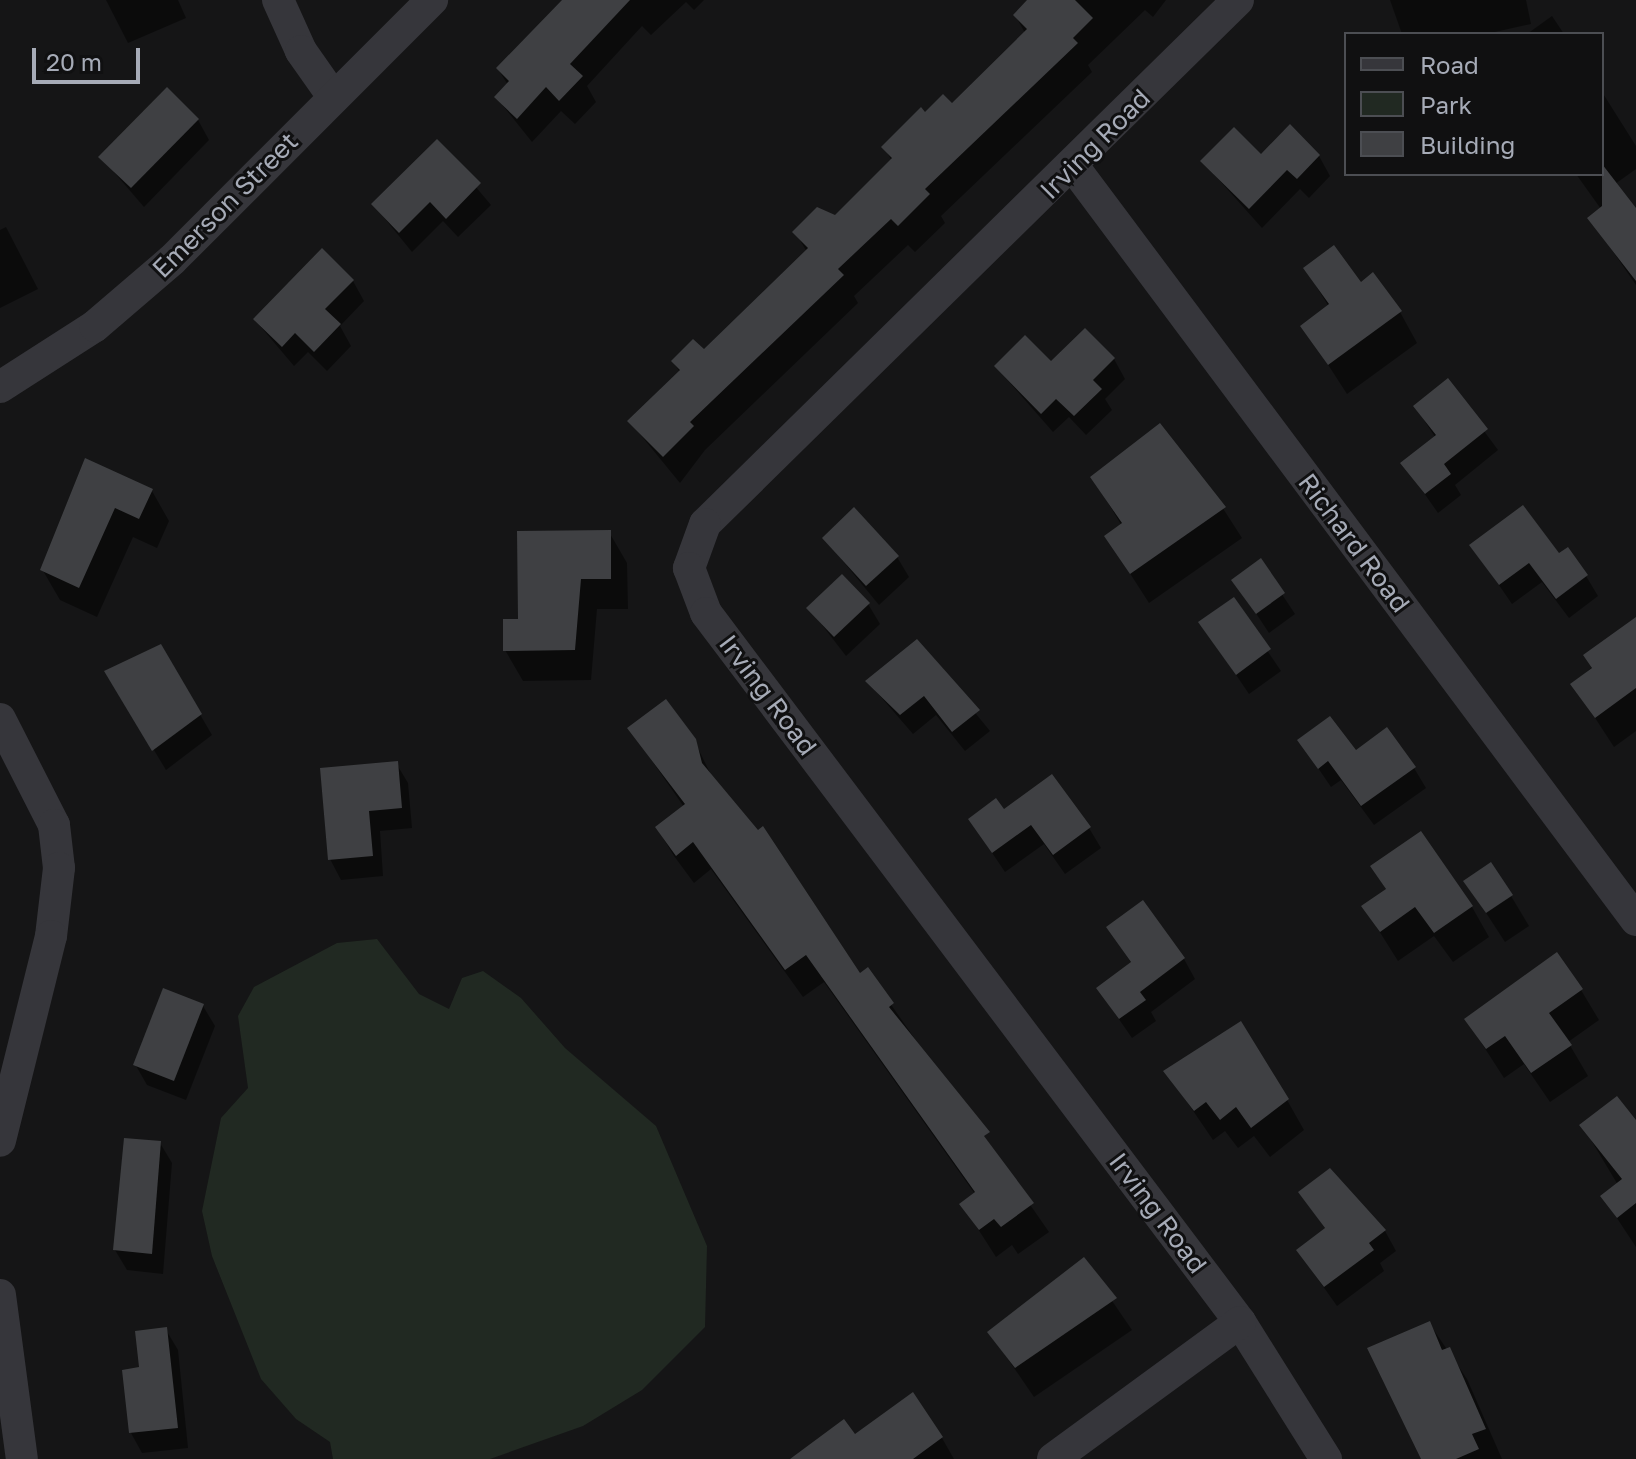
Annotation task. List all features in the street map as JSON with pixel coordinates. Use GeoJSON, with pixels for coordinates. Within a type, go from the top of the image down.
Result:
{"type":"FeatureCollection","features":[{"type":"Feature","properties":{"kind":"street"},"geometry":{"type":"LineString","coordinates":[[278,0],[301,51],[334,98]]}},
{"type":"Feature","properties":{"kind":"street","name":"Emerson Street"},"geometry":{"type":"LineString","coordinates":[[0,387],[142,286],[432,0]]}},
{"type":"Feature","properties":{"kind":"street","name":"Irving Road"},"geometry":{"type":"LineString","coordinates":[[1238,0],[1073,166],[705,524],[689,568],[706,613],[1240,1322],[1326,1459]]}},
{"type":"Feature","properties":{"kind":"street","name":"Richard Road"},"geometry":{"type":"LineString","coordinates":[[1073,166],[1636,920]]}},
{"type":"Feature","properties":{"kind":"street"},"geometry":{"type":"LineString","coordinates":[[0,719],[42,796],[59,858],[51,936],[0,1141]]}},
{"type":"Feature","properties":{"kind":"street"},"geometry":{"type":"LineString","coordinates":[[0,1295],[22,1459]]}},
{"type":"Feature","properties":{"kind":"street"},"geometry":{"type":"LineString","coordinates":[[1053,1459],[1240,1322]]}},
{"type":"Feature","properties":{"kind":"green space"},"geometry":{"type":"Polygon","coordinates":[[[377,939],[419,994],[449,1009],[462,978],[483,971],[521,998],[565,1048],[656,1126],[707,1246],[705,1327],[642,1390],[583,1426],[490,1459],[333,1459],[330,1442],[296,1419],[261,1379],[212,1256],[202,1211],[221,1118],[248,1088],[238,1016],[254,987],[337,943],[377,939]]]}},
{"type":"Feature","properties":{"kind":"building"},"geometry":{"type":"Polygon","coordinates":[[[562,0],[630,0],[570,64],[583,76],[559,101],[546,87],[517,119],[494,97],[509,81],[496,68],[562,0]]]}},
{"type":"Feature","properties":{"kind":"building"},"geometry":{"type":"Polygon","coordinates":[[[1027,0],[1075,0],[1093,18],[1073,38],[1078,43],[925,189],[930,194],[898,226],[891,219],[838,269],[844,275],[690,422],[694,426],[663,457],[627,421],[680,370],[671,361],[693,339],[704,349],[808,248],[792,232],[817,207],[835,215],[892,158],[881,147],[921,107],[925,112],[943,94],[952,103],[1027,29],[1013,15],[1027,0]]]}},
{"type":"Feature","properties":{"kind":"building"},"geometry":{"type":"Polygon","coordinates":[[[167,87],[199,119],[131,188],[98,157],[167,87]]]}},
{"type":"Feature","properties":{"kind":"building"},"geometry":{"type":"Polygon","coordinates":[[[1290,124],[1320,155],[1297,179],[1287,170],[1249,209],[1200,161],[1234,127],[1261,154],[1290,124]]]}},
{"type":"Feature","properties":{"kind":"building"},"geometry":{"type":"Polygon","coordinates":[[[437,139],[481,183],[446,219],[430,202],[399,233],[371,204],[437,139]]]}},
{"type":"Feature","properties":{"kind":"building"},"geometry":{"type":"Polygon","coordinates":[[[1604,167],[1636,208],[1636,281],[1587,218],[1602,206],[1604,167]]]}},
{"type":"Feature","properties":{"kind":"building"},"geometry":{"type":"Polygon","coordinates":[[[1334,245],[1361,282],[1373,272],[1402,311],[1328,365],[1300,326],[1329,304],[1303,268],[1334,245]]]}},
{"type":"Feature","properties":{"kind":"building"},"geometry":{"type":"Polygon","coordinates":[[[322,248],[354,280],[325,309],[341,324],[314,352],[295,333],[282,347],[253,319],[322,248]]]}},
{"type":"Feature","properties":{"kind":"building"},"geometry":{"type":"Polygon","coordinates":[[[1085,328],[1115,358],[1093,380],[1102,389],[1074,416],[1056,399],[1041,414],[994,366],[1025,335],[1051,361],[1085,328]]]}},
{"type":"Feature","properties":{"kind":"building"},"geometry":{"type":"Polygon","coordinates":[[[1448,378],[1488,429],[1444,464],[1451,474],[1425,494],[1400,463],[1436,435],[1413,406],[1448,378]]]}},
{"type":"Feature","properties":{"kind":"building"},"geometry":{"type":"Polygon","coordinates":[[[1160,423],[1226,507],[1130,574],[1104,536],[1122,523],[1090,477],[1160,423]]]}},
{"type":"Feature","properties":{"kind":"building"},"geometry":{"type":"Polygon","coordinates":[[[85,458],[153,489],[139,519],[115,508],[79,588],[40,570],[85,458]]]}},
{"type":"Feature","properties":{"kind":"building"},"geometry":{"type":"Polygon","coordinates":[[[1523,505],[1559,553],[1568,547],[1588,575],[1556,599],[1529,563],[1499,585],[1469,545],[1523,505]]]}},
{"type":"Feature","properties":{"kind":"building"},"geometry":{"type":"Polygon","coordinates":[[[854,507],[899,556],[866,586],[822,538],[854,507]]]}},
{"type":"Feature","properties":{"kind":"building"},"geometry":{"type":"Polygon","coordinates":[[[611,530],[611,579],[581,579],[575,650],[503,651],[503,619],[518,619],[517,531],[611,530]]]}},
{"type":"Feature","properties":{"kind":"building"},"geometry":{"type":"Polygon","coordinates":[[[1261,558],[1285,593],[1256,614],[1231,580],[1261,558]]]}},
{"type":"Feature","properties":{"kind":"building"},"geometry":{"type":"Polygon","coordinates":[[[842,574],[870,603],[834,637],[806,608],[842,574]]]}},
{"type":"Feature","properties":{"kind":"building"},"geometry":{"type":"Polygon","coordinates":[[[1234,597],[1271,649],[1236,675],[1198,622],[1234,597]]]}},
{"type":"Feature","properties":{"kind":"building"},"geometry":{"type":"Polygon","coordinates":[[[1636,617],[1636,688],[1595,718],[1570,684],[1592,668],[1583,655],[1636,617]]]}},
{"type":"Feature","properties":{"kind":"building"},"geometry":{"type":"Polygon","coordinates":[[[917,639],[980,710],[952,732],[924,696],[900,715],[865,681],[917,639]]]}},
{"type":"Feature","properties":{"kind":"building"},"geometry":{"type":"Polygon","coordinates":[[[161,644],[202,714],[152,751],[104,671],[161,644]]]}},
{"type":"Feature","properties":{"kind":"building"},"geometry":{"type":"Polygon","coordinates":[[[666,699],[696,739],[702,763],[758,830],[763,826],[860,973],[868,967],[894,1003],[889,1007],[990,1132],[984,1136],[1034,1203],[1001,1227],[994,1219],[979,1230],[959,1204],[975,1192],[806,955],[785,970],[693,842],[676,856],[655,827],[685,804],[627,728],[666,699]]]}},
{"type":"Feature","properties":{"kind":"building"},"geometry":{"type":"Polygon","coordinates":[[[1330,716],[1356,750],[1387,727],[1416,767],[1361,806],[1328,761],[1318,769],[1297,740],[1330,716]]]}},
{"type":"Feature","properties":{"kind":"building"},"geometry":{"type":"Polygon","coordinates":[[[398,761],[402,808],[369,811],[373,856],[328,860],[320,768],[398,761]]]}},
{"type":"Feature","properties":{"kind":"building"},"geometry":{"type":"Polygon","coordinates":[[[1052,774],[1091,827],[1053,855],[1031,825],[992,853],[968,819],[996,798],[1004,809],[1052,774]]]}},
{"type":"Feature","properties":{"kind":"building"},"geometry":{"type":"Polygon","coordinates":[[[1421,831],[1473,906],[1434,933],[1415,907],[1380,932],[1361,906],[1386,889],[1370,866],[1421,831]]]}},
{"type":"Feature","properties":{"kind":"building"},"geometry":{"type":"Polygon","coordinates":[[[1491,862],[1513,895],[1486,913],[1463,881],[1491,862]]]}},
{"type":"Feature","properties":{"kind":"building"},"geometry":{"type":"Polygon","coordinates":[[[1143,900],[1185,958],[1140,992],[1146,1000],[1119,1019],[1096,988],[1131,962],[1106,927],[1143,900]]]}},
{"type":"Feature","properties":{"kind":"building"},"geometry":{"type":"Polygon","coordinates":[[[1557,952],[1583,989],[1549,1013],[1572,1045],[1531,1073],[1505,1036],[1486,1049],[1464,1019],[1557,952]]]}},
{"type":"Feature","properties":{"kind":"building"},"geometry":{"type":"Polygon","coordinates":[[[163,988],[204,1004],[174,1081],[133,1065],[163,988]]]}},
{"type":"Feature","properties":{"kind":"building"},"geometry":{"type":"Polygon","coordinates":[[[1241,1021],[1289,1099],[1251,1128],[1236,1107],[1220,1120],[1206,1102],[1194,1111],[1163,1071],[1241,1021]]]}},
{"type":"Feature","properties":{"kind":"building"},"geometry":{"type":"Polygon","coordinates":[[[1617,1096],[1636,1120],[1636,1203],[1617,1218],[1600,1196],[1622,1179],[1579,1125],[1617,1096]]]}},
{"type":"Feature","properties":{"kind":"building"},"geometry":{"type":"Polygon","coordinates":[[[124,1138],[161,1141],[152,1254],[113,1250],[124,1138]]]}},
{"type":"Feature","properties":{"kind":"building"},"geometry":{"type":"Polygon","coordinates":[[[1330,1168],[1386,1230],[1369,1243],[1374,1250],[1324,1287],[1296,1250],[1325,1228],[1298,1192],[1330,1168]]]}},
{"type":"Feature","properties":{"kind":"building"},"geometry":{"type":"Polygon","coordinates":[[[1084,1257],[1117,1298],[1015,1368],[987,1332],[1084,1257]]]}},
{"type":"Feature","properties":{"kind":"building"},"geometry":{"type":"Polygon","coordinates":[[[1430,1321],[1442,1350],[1450,1347],[1486,1429],[1472,1434],[1479,1449],[1456,1459],[1421,1459],[1367,1348],[1430,1321]]]}},
{"type":"Feature","properties":{"kind":"building"},"geometry":{"type":"Polygon","coordinates":[[[167,1327],[178,1428],[129,1433],[122,1370],[139,1367],[135,1331],[167,1327]]]}},
{"type":"Feature","properties":{"kind":"building"},"geometry":{"type":"Polygon","coordinates":[[[913,1392],[943,1437],[913,1459],[790,1459],[844,1419],[855,1434],[913,1392]]]}}]}
